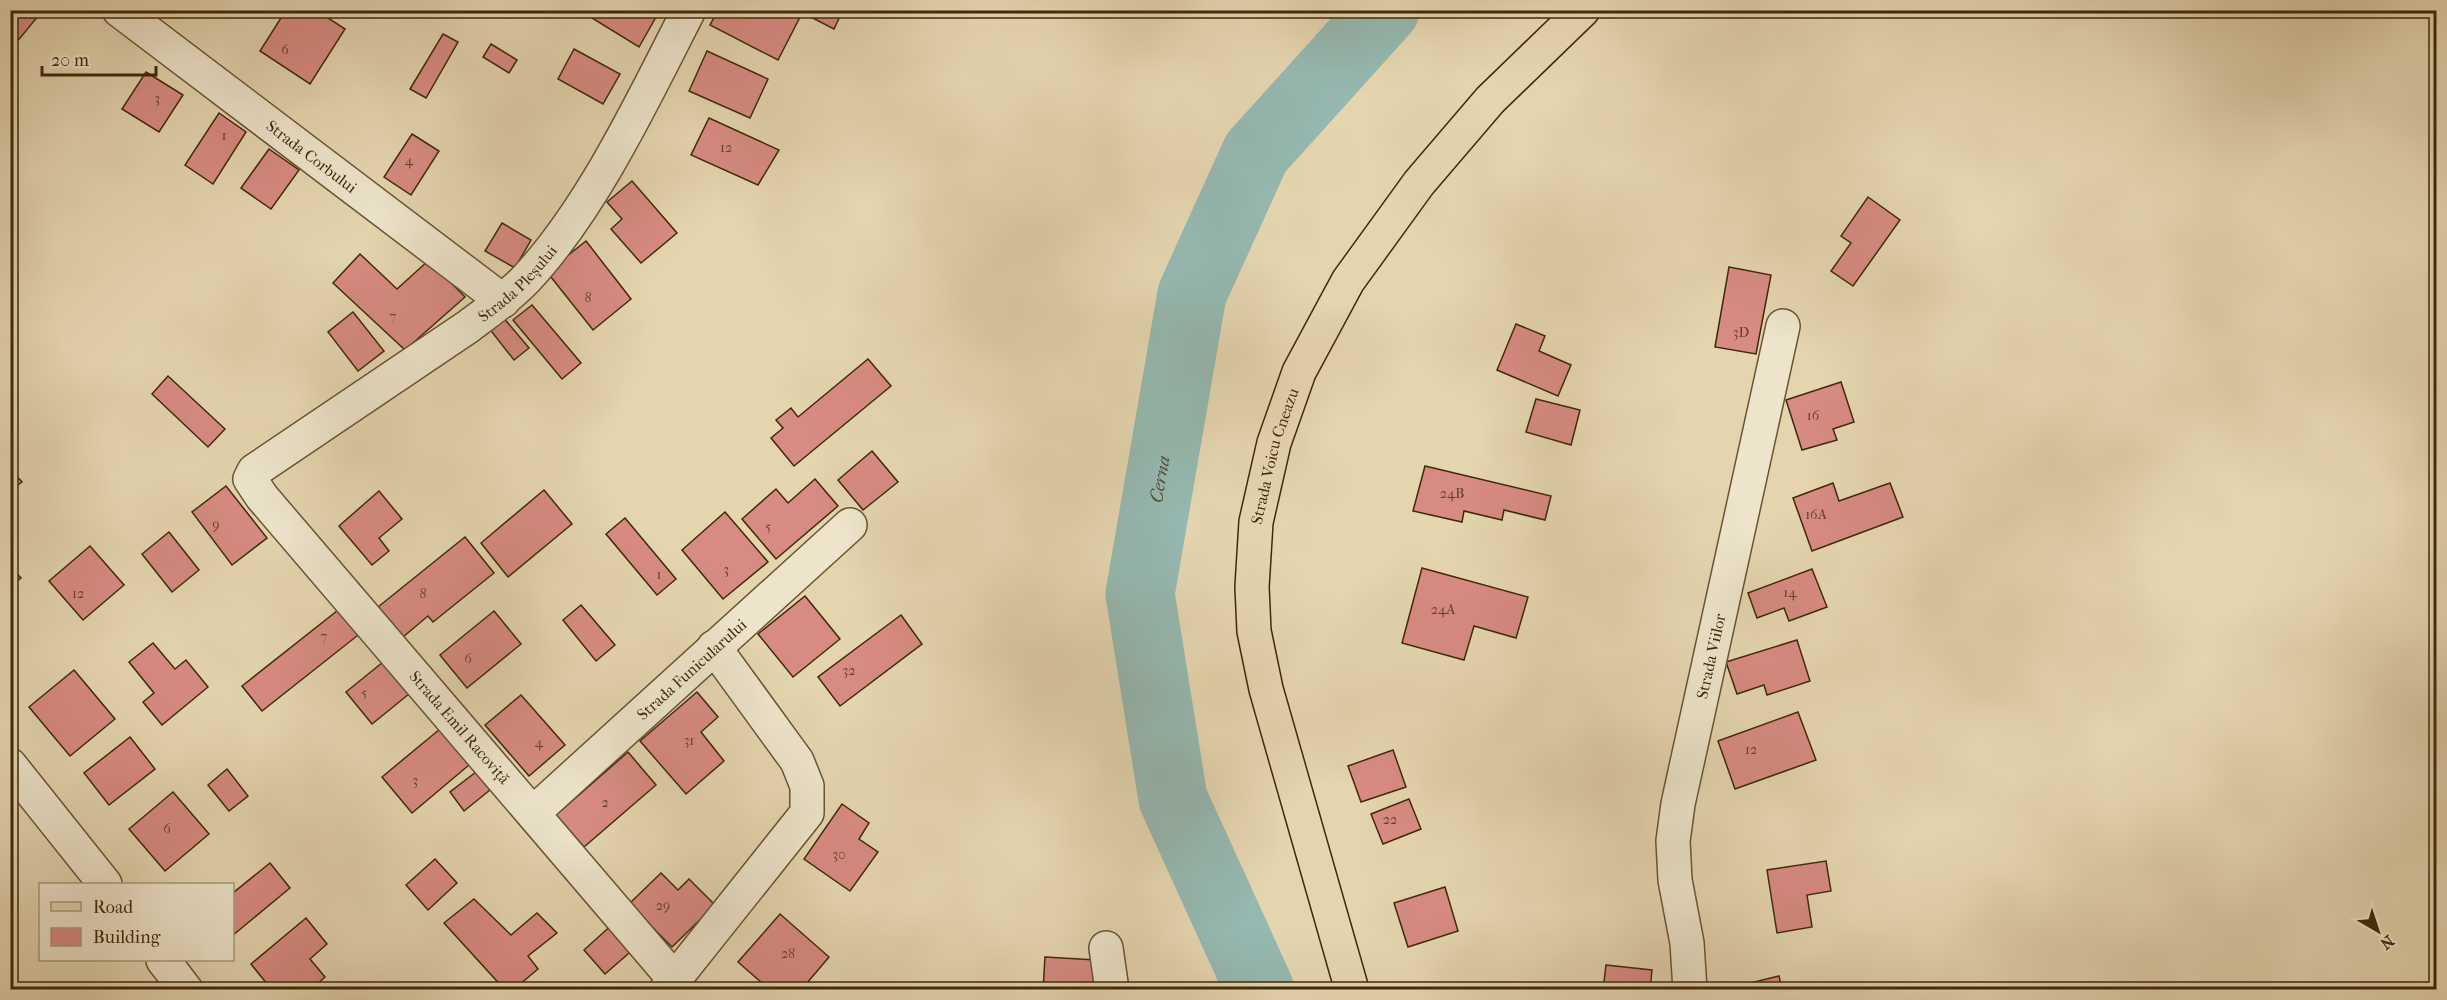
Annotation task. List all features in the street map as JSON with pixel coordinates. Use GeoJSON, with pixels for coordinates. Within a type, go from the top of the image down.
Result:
{"type":"FeatureCollection","features":[{"type":"Feature","properties":{"kind":"main road","name":"Strada Voicu Cneazu"},"geometry":{"type":"LineString","coordinates":[[1352,990],[1266,689],[1254,631],[1252,587],[1256,522],[1274,442],[1299,372],[1348,281],[1419,183],[1476,117],[1583,10]]}},
{"type":"Feature","properties":{"kind":"street","name":"Strada Corbului"},"geometry":{"type":"LineString","coordinates":[[119,10],[503,301]]}},
{"type":"Feature","properties":{"kind":"street","name":"Strada Pleșului"},"geometry":{"type":"LineString","coordinates":[[254,471],[389,382],[503,301],[525,280],[550,250],[588,195],[640,106],[689,10]]}},
{"type":"Feature","properties":{"kind":"street","name":"Strada Viilor"},"geometry":{"type":"LineString","coordinates":[[1690,990],[1687,943],[1675,880],[1673,841],[1678,804],[1783,326]]}},
{"type":"Feature","properties":{"kind":"street","name":"Strada Emil Racoviță"},"geometry":{"type":"LineString","coordinates":[[254,471],[250,479],[262,497],[533,813],[670,985]]}},
{"type":"Feature","properties":{"kind":"street","name":"Strada Funicularului"},"geometry":{"type":"LineString","coordinates":[[533,813],[850,525]]}},
{"type":"Feature","properties":{"kind":"street"},"geometry":{"type":"LineString","coordinates":[[670,985],[807,813],[807,786],[797,761],[714,647]]}},
{"type":"Feature","properties":{"kind":"street"},"geometry":{"type":"LineString","coordinates":[[10,765],[103,883]]}},
{"type":"Feature","properties":{"kind":"street"},"geometry":{"type":"LineString","coordinates":[[1106,948],[1112,990]]}},
{"type":"Feature","properties":{"kind":"street"},"geometry":{"type":"LineString","coordinates":[[164,961],[186,990]]}},
{"type":"Feature","properties":{"kind":"building"},"geometry":{"type":"Polygon","coordinates":[[[10,10],[43,10],[16,43],[10,38],[10,10]]]}},
{"type":"Feature","properties":{"kind":"building"},"geometry":{"type":"Polygon","coordinates":[[[286,10],[316,10],[345,29],[310,84],[260,51],[286,10]]]}},
{"type":"Feature","properties":{"kind":"building"},"geometry":{"type":"Polygon","coordinates":[[[579,10],[660,10],[639,47],[579,10]]]}},
{"type":"Feature","properties":{"kind":"building"},"geometry":{"type":"Polygon","coordinates":[[[718,10],[787,10],[800,17],[778,60],[710,25],[718,10]]]}},
{"type":"Feature","properties":{"kind":"building"},"geometry":{"type":"Polygon","coordinates":[[[797,10],[843,10],[834,29],[797,10]]]}},
{"type":"Feature","properties":{"kind":"building"},"geometry":{"type":"Polygon","coordinates":[[[443,34],[458,42],[426,98],[410,89],[443,34]]]}},
{"type":"Feature","properties":{"kind":"building"},"geometry":{"type":"Polygon","coordinates":[[[491,44],[517,60],[509,73],[483,57],[491,44]]]}},
{"type":"Feature","properties":{"kind":"building"},"geometry":{"type":"Polygon","coordinates":[[[574,49],[620,74],[603,104],[558,79],[574,49]]]}},
{"type":"Feature","properties":{"kind":"building"},"geometry":{"type":"Polygon","coordinates":[[[707,51],[768,79],[750,118],[689,91],[707,51]]]}},
{"type":"Feature","properties":{"kind":"building"},"geometry":{"type":"Polygon","coordinates":[[[146,72],[183,95],[159,132],[122,109],[146,72]]]}},
{"type":"Feature","properties":{"kind":"building"},"geometry":{"type":"Polygon","coordinates":[[[219,113],[246,132],[213,184],[185,165],[219,113]]]}},
{"type":"Feature","properties":{"kind":"building"},"geometry":{"type":"Polygon","coordinates":[[[709,118],[779,150],[758,185],[691,155],[709,118]]]}},
{"type":"Feature","properties":{"kind":"building"},"geometry":{"type":"Polygon","coordinates":[[[412,134],[439,151],[411,195],[384,177],[412,134]]]}},
{"type":"Feature","properties":{"kind":"building"},"geometry":{"type":"Polygon","coordinates":[[[269,149],[299,170],[271,209],[241,188],[269,149]]]}},
{"type":"Feature","properties":{"kind":"building"},"geometry":{"type":"Polygon","coordinates":[[[632,181],[677,233],[641,263],[611,229],[622,219],[607,202],[632,181]]]}},
{"type":"Feature","properties":{"kind":"building"},"geometry":{"type":"Polygon","coordinates":[[[1868,197],[1900,220],[1853,286],[1831,271],[1851,243],[1841,236],[1868,197]]]}},
{"type":"Feature","properties":{"kind":"building"},"geometry":{"type":"Polygon","coordinates":[[[502,223],[531,240],[515,268],[485,251],[502,223]]]}},
{"type":"Feature","properties":{"kind":"building"},"geometry":{"type":"Polygon","coordinates":[[[586,241],[631,299],[593,330],[547,272],[586,241]]]}},
{"type":"Feature","properties":{"kind":"building"},"geometry":{"type":"Polygon","coordinates":[[[360,254],[397,289],[429,260],[465,297],[405,350],[333,283],[360,254]]]}},
{"type":"Feature","properties":{"kind":"building"},"geometry":{"type":"Polygon","coordinates":[[[1729,267],[1771,275],[1756,354],[1715,347],[1729,267]]]}},
{"type":"Feature","properties":{"kind":"building"},"geometry":{"type":"Polygon","coordinates":[[[532,305],[581,363],[562,379],[513,320],[532,305]]]}},
{"type":"Feature","properties":{"kind":"building"},"geometry":{"type":"Polygon","coordinates":[[[353,312],[384,351],[358,371],[328,332],[353,312]]]}},
{"type":"Feature","properties":{"kind":"building"},"geometry":{"type":"Polygon","coordinates":[[[502,316],[529,348],[514,360],[488,327],[502,316]]]}},
{"type":"Feature","properties":{"kind":"building"},"geometry":{"type":"Polygon","coordinates":[[[1516,324],[1545,336],[1539,351],[1571,365],[1558,396],[1497,370],[1516,324]]]}},
{"type":"Feature","properties":{"kind":"building"},"geometry":{"type":"Polygon","coordinates":[[[868,359],[891,386],[794,466],[771,438],[783,428],[776,420],[791,408],[798,417],[868,359]]]}},
{"type":"Feature","properties":{"kind":"building"},"geometry":{"type":"Polygon","coordinates":[[[168,376],[225,429],[208,447],[152,394],[168,376]]]}},
{"type":"Feature","properties":{"kind":"building"},"geometry":{"type":"Polygon","coordinates":[[[1841,382],[1854,422],[1833,429],[1837,440],[1802,450],[1786,400],[1841,382]]]}},
{"type":"Feature","properties":{"kind":"building"},"geometry":{"type":"Polygon","coordinates":[[[1536,399],[1580,410],[1571,445],[1526,432],[1536,399]]]}},
{"type":"Feature","properties":{"kind":"building"},"geometry":{"type":"Polygon","coordinates":[[[872,451],[898,482],[863,510],[838,480],[872,451]]]}},
{"type":"Feature","properties":{"kind":"building"},"geometry":{"type":"Polygon","coordinates":[[[1425,466],[1551,496],[1545,520],[1504,510],[1502,520],[1464,511],[1462,522],[1413,511],[1425,466]]]}},
{"type":"Feature","properties":{"kind":"building"},"geometry":{"type":"Polygon","coordinates":[[[10,469],[22,482],[10,491],[10,469]]]}},
{"type":"Feature","properties":{"kind":"building"},"geometry":{"type":"Polygon","coordinates":[[[815,479],[838,506],[776,559],[742,519],[776,489],[788,503],[815,479]]]}},
{"type":"Feature","properties":{"kind":"building"},"geometry":{"type":"Polygon","coordinates":[[[1833,483],[1839,501],[1890,483],[1903,517],[1812,551],[1793,498],[1833,483]]]}},
{"type":"Feature","properties":{"kind":"building"},"geometry":{"type":"Polygon","coordinates":[[[226,486],[267,538],[232,565],[192,512],[226,486]]]}},
{"type":"Feature","properties":{"kind":"building"},"geometry":{"type":"Polygon","coordinates":[[[544,490],[572,524],[508,577],[481,543],[544,490]]]}},
{"type":"Feature","properties":{"kind":"building"},"geometry":{"type":"Polygon","coordinates":[[[379,491],[402,519],[379,538],[389,551],[372,565],[339,526],[379,491]]]}},
{"type":"Feature","properties":{"kind":"building"},"geometry":{"type":"Polygon","coordinates":[[[725,512],[768,562],[723,599],[682,550],[725,512]]]}},
{"type":"Feature","properties":{"kind":"building"},"geometry":{"type":"Polygon","coordinates":[[[625,518],[676,579],[657,595],[606,534],[625,518]]]}},
{"type":"Feature","properties":{"kind":"building"},"geometry":{"type":"Polygon","coordinates":[[[169,532],[199,570],[172,592],[142,554],[169,532]]]}},
{"type":"Feature","properties":{"kind":"building"},"geometry":{"type":"Polygon","coordinates":[[[465,537],[494,573],[433,622],[428,616],[403,637],[378,607],[465,537]]]}},
{"type":"Feature","properties":{"kind":"building"},"geometry":{"type":"Polygon","coordinates":[[[90,546],[124,585],[83,620],[49,581],[90,546]]]}},
{"type":"Feature","properties":{"kind":"building"},"geometry":{"type":"Polygon","coordinates":[[[10,566],[21,578],[10,587],[10,566]]]}},
{"type":"Feature","properties":{"kind":"building"},"geometry":{"type":"Polygon","coordinates":[[[1422,568],[1528,597],[1516,638],[1474,626],[1464,660],[1402,643],[1422,568]]]}},
{"type":"Feature","properties":{"kind":"building"},"geometry":{"type":"Polygon","coordinates":[[[1812,569],[1827,607],[1789,621],[1784,608],[1757,618],[1748,593],[1812,569]]]}},
{"type":"Feature","properties":{"kind":"building"},"geometry":{"type":"Polygon","coordinates":[[[805,596],[840,639],[793,677],[758,634],[805,596]]]}},
{"type":"Feature","properties":{"kind":"building"},"geometry":{"type":"Polygon","coordinates":[[[581,605],[615,645],[596,661],[563,620],[581,605]]]}},
{"type":"Feature","properties":{"kind":"building"},"geometry":{"type":"Polygon","coordinates":[[[342,607],[362,632],[262,711],[242,686],[342,607]]]}},
{"type":"Feature","properties":{"kind":"building"},"geometry":{"type":"Polygon","coordinates":[[[494,611],[521,644],[467,688],[440,655],[494,611]]]}},
{"type":"Feature","properties":{"kind":"building"},"geometry":{"type":"Polygon","coordinates":[[[901,615],[922,644],[840,706],[818,677],[901,615]]]}},
{"type":"Feature","properties":{"kind":"building"},"geometry":{"type":"Polygon","coordinates":[[[1797,640],[1810,681],[1767,695],[1764,685],[1737,694],[1726,662],[1797,640]]]}},
{"type":"Feature","properties":{"kind":"building"},"geometry":{"type":"Polygon","coordinates":[[[153,643],[175,669],[186,660],[208,687],[162,725],[143,702],[154,693],[129,662],[153,643]]]}},
{"type":"Feature","properties":{"kind":"building"},"geometry":{"type":"Polygon","coordinates":[[[383,662],[409,694],[372,724],[346,692],[383,662]]]}},
{"type":"Feature","properties":{"kind":"building"},"geometry":{"type":"Polygon","coordinates":[[[74,670],[115,719],[70,756],[29,707],[74,670]]]}},
{"type":"Feature","properties":{"kind":"building"},"geometry":{"type":"Polygon","coordinates":[[[697,692],[718,717],[701,732],[724,761],[686,794],[640,741],[697,692]]]}},
{"type":"Feature","properties":{"kind":"building"},"geometry":{"type":"Polygon","coordinates":[[[521,695],[565,745],[529,776],[485,725],[521,695]]]}},
{"type":"Feature","properties":{"kind":"building"},"geometry":{"type":"Polygon","coordinates":[[[1798,712],[1816,760],[1735,789],[1718,741],[1798,712]]]}},
{"type":"Feature","properties":{"kind":"building"},"geometry":{"type":"Polygon","coordinates":[[[440,729],[469,765],[412,813],[382,777],[440,729]]]}},
{"type":"Feature","properties":{"kind":"building"},"geometry":{"type":"Polygon","coordinates":[[[130,737],[155,769],[109,805],[84,773],[130,737]]]}},
{"type":"Feature","properties":{"kind":"building"},"geometry":{"type":"Polygon","coordinates":[[[1393,750],[1406,787],[1361,802],[1348,766],[1393,750]]]}},
{"type":"Feature","properties":{"kind":"building"},"geometry":{"type":"Polygon","coordinates":[[[628,752],[656,785],[584,847],[556,815],[628,752]]]}},
{"type":"Feature","properties":{"kind":"building"},"geometry":{"type":"Polygon","coordinates":[[[227,769],[248,796],[229,811],[208,785],[227,769]]]}},
{"type":"Feature","properties":{"kind":"building"},"geometry":{"type":"Polygon","coordinates":[[[476,772],[490,790],[464,811],[450,792],[476,772]]]}},
{"type":"Feature","properties":{"kind":"building"},"geometry":{"type":"Polygon","coordinates":[[[173,792],[209,834],[165,871],[129,829],[173,792]]]}},
{"type":"Feature","properties":{"kind":"building"},"geometry":{"type":"Polygon","coordinates":[[[1409,799],[1421,829],[1383,844],[1371,814],[1409,799]]]}},
{"type":"Feature","properties":{"kind":"building"},"geometry":{"type":"Polygon","coordinates":[[[842,804],[869,823],[859,839],[878,852],[850,891],[804,859],[842,804]]]}},
{"type":"Feature","properties":{"kind":"building"},"geometry":{"type":"Polygon","coordinates":[[[435,859],[457,883],[428,910],[406,885],[435,859]]]}},
{"type":"Feature","properties":{"kind":"building"},"geometry":{"type":"Polygon","coordinates":[[[1826,861],[1831,891],[1807,895],[1812,927],[1777,933],[1767,870],[1826,861]]]}},
{"type":"Feature","properties":{"kind":"building"},"geometry":{"type":"Polygon","coordinates":[[[270,863],[290,888],[234,934],[234,892],[270,863]]]}},
{"type":"Feature","properties":{"kind":"building"},"geometry":{"type":"Polygon","coordinates":[[[661,873],[678,890],[689,879],[715,905],[672,947],[629,904],[661,873]]]}},
{"type":"Feature","properties":{"kind":"building"},"geometry":{"type":"Polygon","coordinates":[[[1445,887],[1458,931],[1408,947],[1394,903],[1445,887]]]}},
{"type":"Feature","properties":{"kind":"building"},"geometry":{"type":"Polygon","coordinates":[[[474,899],[511,935],[537,913],[557,933],[528,956],[538,969],[513,990],[505,990],[444,923],[474,899]]]}},
{"type":"Feature","properties":{"kind":"building"},"geometry":{"type":"Polygon","coordinates":[[[780,914],[829,957],[801,990],[770,990],[738,962],[780,914]]]}},
{"type":"Feature","properties":{"kind":"building"},"geometry":{"type":"Polygon","coordinates":[[[306,918],[327,944],[310,959],[325,977],[311,990],[272,990],[251,964],[306,918]]]}},
{"type":"Feature","properties":{"kind":"building"},"geometry":{"type":"Polygon","coordinates":[[[615,922],[636,947],[605,974],[584,950],[615,922]]]}},
{"type":"Feature","properties":{"kind":"building"},"geometry":{"type":"Polygon","coordinates":[[[1045,957],[1096,960],[1095,990],[1043,990],[1045,957]]]}},
{"type":"Feature","properties":{"kind":"building"},"geometry":{"type":"Polygon","coordinates":[[[1606,965],[1652,970],[1650,990],[1603,990],[1606,965]]]}},
{"type":"Feature","properties":{"kind":"building"},"geometry":{"type":"Polygon","coordinates":[[[1779,976],[1782,990],[1744,990],[1742,985],[1779,976]]]}},
{"type":"Feature","properties":{"kind":"waterway","name":"Cerna"},"geometry":{"type":"LineString","coordinates":[[1260,990],[1173,799],[1140,594],[1192,294],[1256,153],[1385,10]]}}]}
